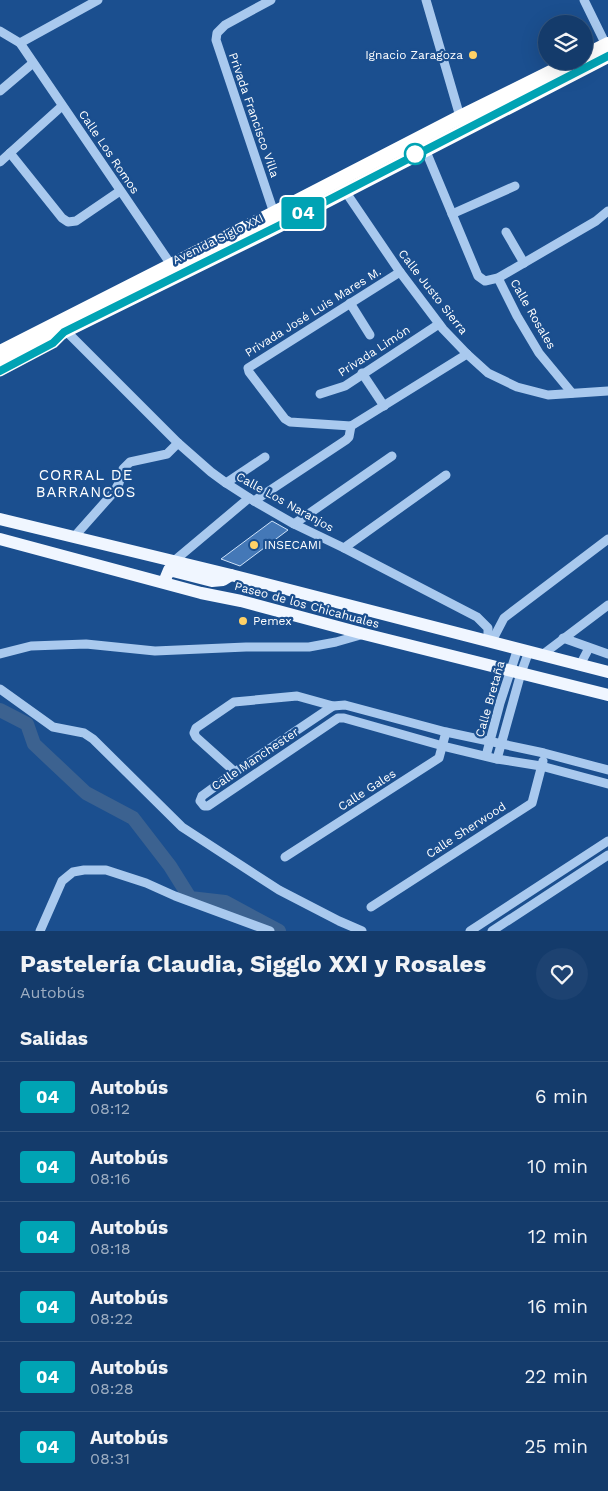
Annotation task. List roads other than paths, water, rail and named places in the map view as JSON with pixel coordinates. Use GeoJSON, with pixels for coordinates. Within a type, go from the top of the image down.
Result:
{"type":"FeatureCollection","features":[{"type":"Feature","properties":{"kind":"highway","name":"Avenida Siglo XXI"},"geometry":{"type":"LineString","coordinates":[[0,363],[22,346],[95,303],[174,270],[276,220],[607,48]]}},
{"type":"Feature","properties":{"kind":"highway"},"geometry":{"type":"LineString","coordinates":[[593,53],[607,48]]}},
{"type":"Feature","properties":{"kind":"highway","name":"Avenida Siglo XXI"},"geometry":{"type":"LineString","coordinates":[[276,220],[345,192],[425,149],[462,123],[557,70]]}},
{"type":"Feature","properties":{"kind":"highway","name":"Avenida Siglo XXI"},"geometry":{"type":"LineString","coordinates":[[0,352],[65,332],[174,270]]}},
{"type":"Feature","properties":{"kind":"highway"},"geometry":{"type":"LineString","coordinates":[[0,343],[44,321],[95,303]]}},
{"type":"Feature","properties":{"kind":"highway"},"geometry":{"type":"LineString","coordinates":[[0,371],[53,343],[65,332]]}},
{"type":"Feature","properties":{"kind":"main road","name":"Paseo de los Chicahuales"},"geometry":{"type":"LineString","coordinates":[[0,519],[231,575],[607,671]]}},
{"type":"Feature","properties":{"kind":"main road","name":"Paseo de los Chicahuales"},"geometry":{"type":"LineString","coordinates":[[0,539],[364,634],[608,694]]}},
{"type":"Feature","properties":{"kind":"main road"},"geometry":{"type":"LineString","coordinates":[[164,582],[169,570],[212,581],[223,580],[231,575]]}},
{"type":"Feature","properties":{"kind":"street"},"geometry":{"type":"LineString","coordinates":[[0,31],[20,43],[98,0]]}},
{"type":"Feature","properties":{"kind":"street","name":"Privada Francisco Villa"},"geometry":{"type":"LineString","coordinates":[[271,0],[225,25],[217,33],[216,40],[276,220]]}},
{"type":"Feature","properties":{"kind":"street"},"geometry":{"type":"LineString","coordinates":[[426,0],[462,123]]}},
{"type":"Feature","properties":{"kind":"street"},"geometry":{"type":"LineString","coordinates":[[584,0],[607,48]]}},
{"type":"Feature","properties":{"kind":"street","name":"Calle Los Romos"},"geometry":{"type":"LineString","coordinates":[[20,43],[174,270]]}},
{"type":"Feature","properties":{"kind":"street"},"geometry":{"type":"LineString","coordinates":[[0,91],[33,63]]}},
{"type":"Feature","properties":{"kind":"street"},"geometry":{"type":"LineString","coordinates":[[62,106],[4,155],[62,218],[68,222],[76,221],[120,191]]}},
{"type":"Feature","properties":{"kind":"street","name":"Calle Rosales"},"geometry":{"type":"LineString","coordinates":[[425,149],[478,276],[485,281],[498,278],[517,316],[539,353],[572,393]]}},
{"type":"Feature","properties":{"kind":"street"},"geometry":{"type":"LineString","coordinates":[[452,214],[515,186]]}},
{"type":"Feature","properties":{"kind":"street","name":"Calle Justo Sierra"},"geometry":{"type":"LineString","coordinates":[[345,192],[400,272],[439,324],[488,373],[517,387],[548,395],[608,391]]}},
{"type":"Feature","properties":{"kind":"street"},"geometry":{"type":"LineString","coordinates":[[498,278],[596,221],[608,211]]}},
{"type":"Feature","properties":{"kind":"street"},"geometry":{"type":"LineString","coordinates":[[506,232],[524,263]]}},
{"type":"Feature","properties":{"kind":"street","name":"Privada José Luis Mares M."},"geometry":{"type":"LineString","coordinates":[[351,426],[290,422],[285,419],[249,372],[248,368],[400,272]]}},
{"type":"Feature","properties":{"kind":"street"},"geometry":{"type":"LineString","coordinates":[[350,303],[370,335]]}},
{"type":"Feature","properties":{"kind":"street","name":"Privada Limón"},"geometry":{"type":"LineString","coordinates":[[320,394],[340,388],[439,324]]}},
{"type":"Feature","properties":{"kind":"street","name":"Calle Los Naranjos"},"geometry":{"type":"LineString","coordinates":[[65,332],[178,444],[226,483],[294,524],[477,618],[488,628],[490,641]]}},
{"type":"Feature","properties":{"kind":"street"},"geometry":{"type":"LineString","coordinates":[[174,561],[252,500],[349,437],[351,426],[467,354]]}},
{"type":"Feature","properties":{"kind":"street"},"geometry":{"type":"LineString","coordinates":[[362,373],[384,406]]}},
{"type":"Feature","properties":{"kind":"street"},"geometry":{"type":"LineString","coordinates":[[74,537],[114,492],[123,469],[130,462],[167,454],[178,444]]}},
{"type":"Feature","properties":{"kind":"street"},"geometry":{"type":"LineString","coordinates":[[294,524],[392,456]]}},
{"type":"Feature","properties":{"kind":"street"},"geometry":{"type":"LineString","coordinates":[[226,483],[265,457]]}},
{"type":"Feature","properties":{"kind":"street"},"geometry":{"type":"LineString","coordinates":[[344,548],[446,475]]}},
{"type":"Feature","properties":{"kind":"street"},"geometry":{"type":"LineString","coordinates":[[490,641],[504,618],[608,539]]}},
{"type":"Feature","properties":{"kind":"street"},"geometry":{"type":"LineString","coordinates":[[542,655],[608,605]]}},
{"type":"Feature","properties":{"kind":"street"},"geometry":{"type":"LineString","coordinates":[[0,654],[31,646],[86,644],[155,651],[246,647],[309,647],[364,634]]}},
{"type":"Feature","properties":{"kind":"street"},"geometry":{"type":"LineString","coordinates":[[563,638],[608,654]]}},
{"type":"Feature","properties":{"kind":"street"},"geometry":{"type":"LineString","coordinates":[[580,665],[589,648]]}},
{"type":"Feature","properties":{"kind":"street","name":"Calle Bretaña"},"geometry":{"type":"LineString","coordinates":[[497,758],[516,672],[523,650]]}},
{"type":"Feature","properties":{"kind":"street","name":"Calle Bretaña"},"geometry":{"type":"LineString","coordinates":[[486,756],[500,703],[516,672]]}},
{"type":"Feature","properties":{"kind":"street"},"geometry":{"type":"LineString","coordinates":[[0,689],[53,727],[84,733],[93,739],[182,827],[279,890],[362,931]]}},
{"type":"Feature","properties":{"kind":"street"},"geometry":{"type":"LineString","coordinates":[[235,772],[196,737],[194,733],[196,728],[234,702],[297,696],[333,706],[345,705],[446,732],[608,770]]}},
{"type":"Feature","properties":{"kind":"street"},"geometry":{"type":"LineString","coordinates":[[314,701],[317,718]]}},
{"type":"Feature","properties":{"kind":"street"},"geometry":{"type":"LineString","coordinates":[[333,706],[338,718],[344,718],[442,746],[541,766],[608,784]]}},
{"type":"Feature","properties":{"kind":"street","name":"Calle Manchester"},"geometry":{"type":"LineString","coordinates":[[333,706],[235,772],[202,796],[200,801],[206,807],[208,806],[338,718]]}},
{"type":"Feature","properties":{"kind":"street","name":"Calle Gales"},"geometry":{"type":"LineString","coordinates":[[285,857],[439,758],[446,732]]}},
{"type":"Feature","properties":{"kind":"street","name":"Calle Sherwood"},"geometry":{"type":"LineString","coordinates":[[371,907],[532,803],[544,754]]}},
{"type":"Feature","properties":{"kind":"street"},"geometry":{"type":"LineString","coordinates":[[470,931],[608,840]]}},
{"type":"Feature","properties":{"kind":"street"},"geometry":{"type":"LineString","coordinates":[[492,931],[608,855]]}},
{"type":"Feature","properties":{"kind":"street"},"geometry":{"type":"LineString","coordinates":[[40,931],[62,882],[72,872],[84,870],[106,870],[146,883],[175,896],[270,931]]}},
{"type":"Feature","properties":{"kind":"street"},"geometry":{"type":"LineString","coordinates":[[527,894],[533,903]]}},
{"type":"Feature","properties":{"kind":"waterway"},"geometry":{"type":"LineString","coordinates":[[0,710],[27,724],[34,744],[86,793],[133,818],[170,866],[190,898],[225,902],[279,931]]}},
{"type":"Feature","properties":{"kind":"place","name":"Ignacio Zaragoza"},"geometry":{"type":"Point","coordinates":[473,55]}},
{"type":"Feature","properties":{"kind":"place","name":"INSECAMI"},"geometry":{"type":"Point","coordinates":[254,545]}},
{"type":"Feature","properties":{"kind":"place","name":"Pemex"},"geometry":{"type":"Point","coordinates":[243,621]}},
{"type":"Feature","properties":{"kind":"district","name":"CORRAL DE BARRANCOS"},"geometry":{"type":"Point","coordinates":[86,484]}}]}
